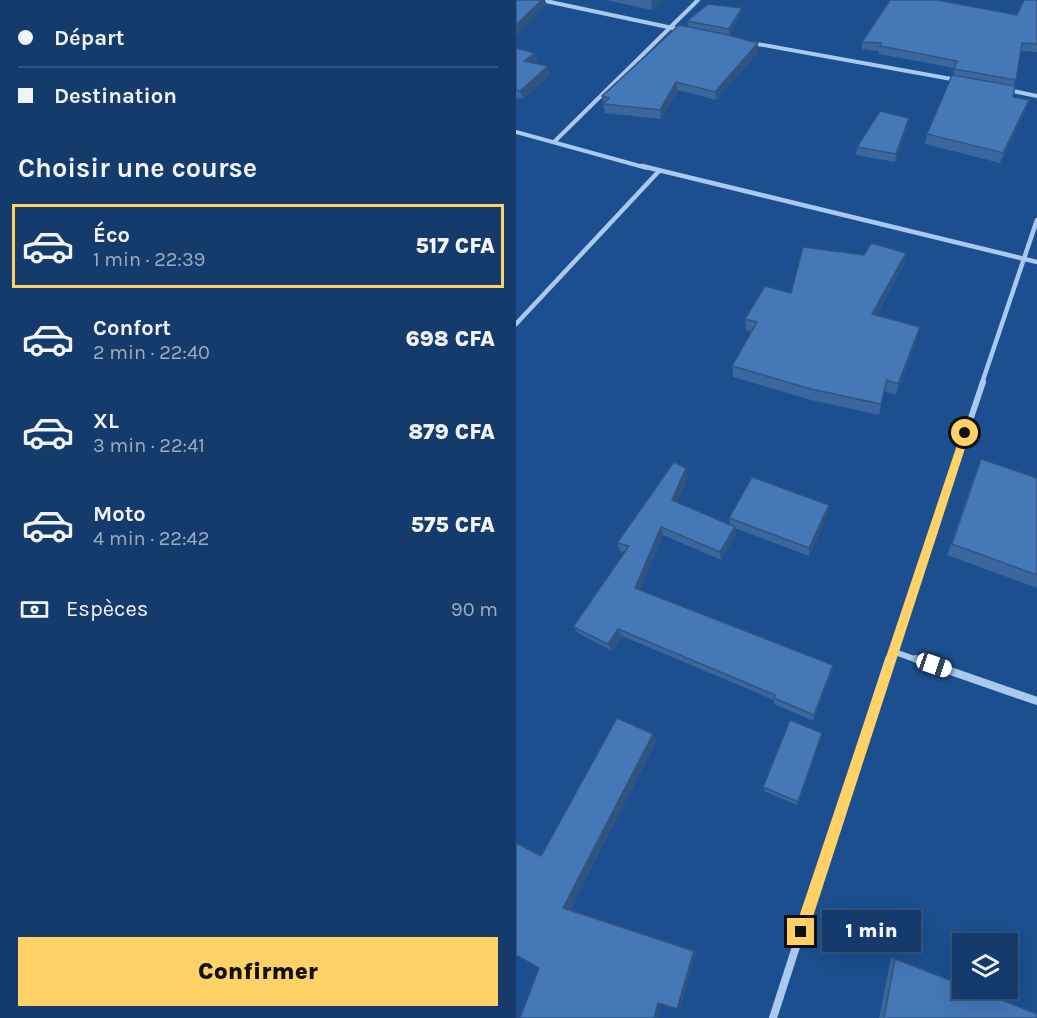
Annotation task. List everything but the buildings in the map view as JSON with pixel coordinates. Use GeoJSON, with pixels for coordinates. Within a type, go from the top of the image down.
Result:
{"type":"FeatureCollection","features":[{"type":"Feature","properties":{"kind":"street"},"geometry":{"type":"LineString","coordinates":[[541,0],[693,32]]}},
{"type":"Feature","properties":{"kind":"street"},"geometry":{"type":"LineString","coordinates":[[555,141],[698,0]]}},
{"type":"Feature","properties":{"kind":"street"},"geometry":{"type":"LineString","coordinates":[[750,42],[962,81]]}},
{"type":"Feature","properties":{"kind":"street"},"geometry":{"type":"LineString","coordinates":[[1005,89],[1037,96]]}},
{"type":"Feature","properties":{"kind":"street"},"geometry":{"type":"LineString","coordinates":[[516,132],[659,171],[1037,262]]}},
{"type":"Feature","properties":{"kind":"street"},"geometry":{"type":"LineString","coordinates":[[516,324],[659,171]]}},
{"type":"Feature","properties":{"kind":"street"},"geometry":{"type":"LineString","coordinates":[[773,1018],[892,651],[1037,220]]}},
{"type":"Feature","properties":{"kind":"street"},"geometry":{"type":"LineString","coordinates":[[892,651],[1037,701]]}},
{"type":"Feature","properties":{"kind":"route"},"geometry":{"type":"LineString","coordinates":[[801,932],[965,433]]}}]}
